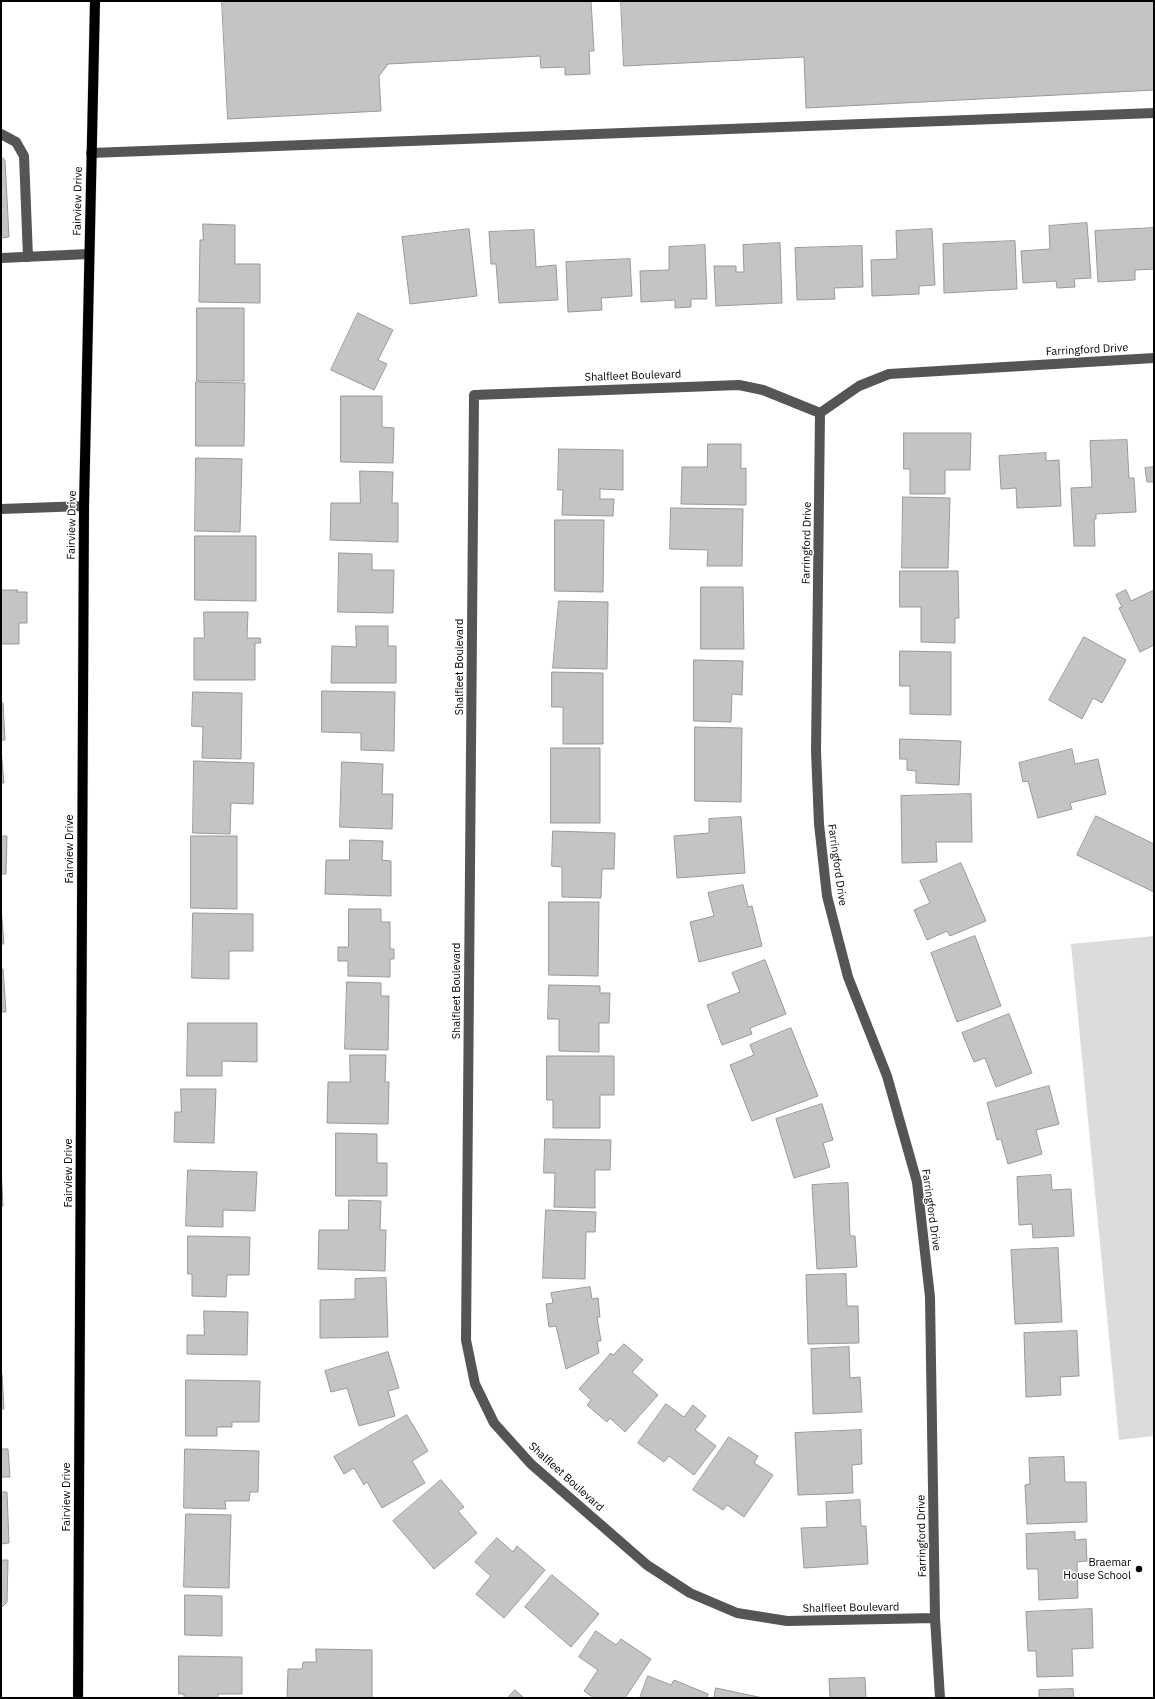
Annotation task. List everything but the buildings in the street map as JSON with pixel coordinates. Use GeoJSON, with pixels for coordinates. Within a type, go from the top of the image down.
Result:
{"type":"FeatureCollection","features":[{"type":"Feature","properties":{"kind":"main road","name":"Fairview Drive"},"geometry":{"type":"LineString","coordinates":[[78,1698],[84,506],[95,1]]}},
{"type":"Feature","properties":{"kind":"street"},"geometry":{"type":"LineString","coordinates":[[91,153],[1154,113]]}},
{"type":"Feature","properties":{"kind":"street"},"geometry":{"type":"LineString","coordinates":[[1,134],[16,142],[24,156],[28,256]]}},
{"type":"Feature","properties":{"kind":"street"},"geometry":{"type":"LineString","coordinates":[[1,258],[89,254]]}},
{"type":"Feature","properties":{"kind":"street","name":"Farringford Drive"},"geometry":{"type":"LineString","coordinates":[[940,1698],[935,1618],[930,1297],[917,1182],[887,1076],[848,977],[827,896],[819,824],[816,751],[820,413],[859,386],[889,374],[1154,358]]}},
{"type":"Feature","properties":{"kind":"street","name":"Shalfleet Boulevard"},"geometry":{"type":"LineString","coordinates":[[820,413],[763,390],[738,385],[474,394],[466,1340],[475,1384],[494,1423],[530,1464],[647,1565],[690,1593],[737,1613],[787,1621],[935,1618]]}},
{"type":"Feature","properties":{"kind":"street"},"geometry":{"type":"LineString","coordinates":[[1,509],[84,506]]}},
{"type":"Feature","properties":{"kind":"shaded area"},"geometry":{"type":"Polygon","coordinates":[[[1154,936],[1154,1436],[1119,1440],[1071,944],[1154,936]]]}},
{"type":"Feature","properties":{"kind":"place","name":"Braemar House School"},"geometry":{"type":"Point","coordinates":[1139,1569]}}]}
